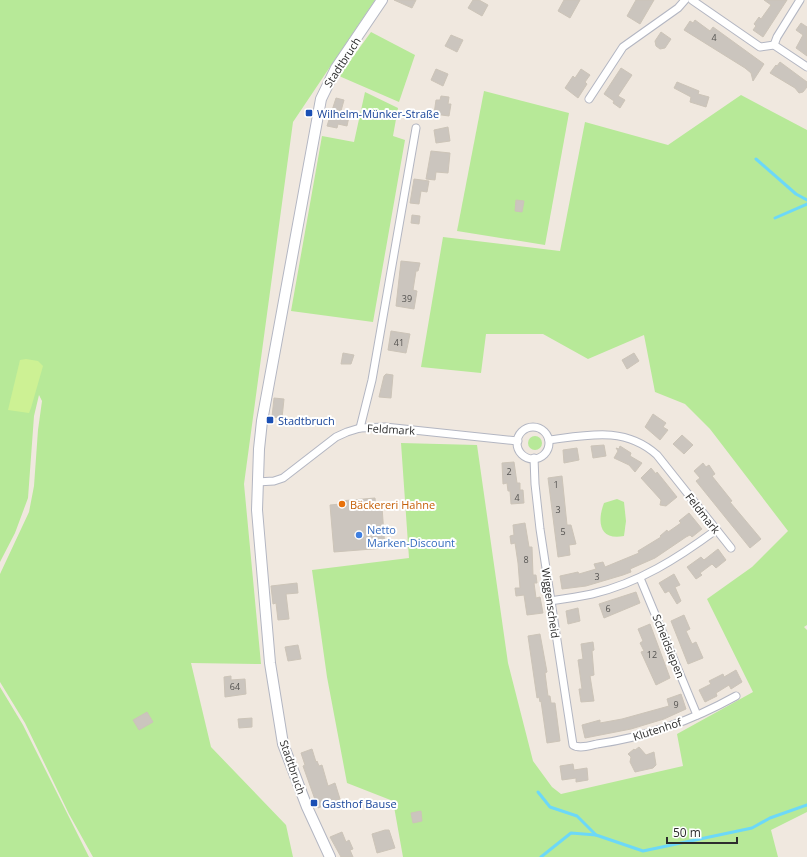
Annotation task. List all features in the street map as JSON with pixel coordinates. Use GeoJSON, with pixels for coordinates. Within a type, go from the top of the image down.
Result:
{"type":"FeatureCollection","features":[{"type":"Feature","properties":{"kind":"street","name":"Stadtbruch"},"geometry":{"type":"LineString","coordinates":[[330,857],[306,806],[284,744],[270,663],[257,524],[257,482],[262,421],[318,108],[330,78],[382,0]]}},
{"type":"Feature","properties":{"kind":"street"},"geometry":{"type":"LineString","coordinates":[[588,99],[623,47],[678,8],[685,0]]}},
{"type":"Feature","properties":{"kind":"street"},"geometry":{"type":"LineString","coordinates":[[692,0],[760,47],[774,46],[807,67]]}},
{"type":"Feature","properties":{"kind":"street"},"geometry":{"type":"LineString","coordinates":[[774,46],[776,37],[800,0]]}},
{"type":"Feature","properties":{"kind":"street"},"geometry":{"type":"LineString","coordinates":[[360,428],[372,380],[416,128]]}},
{"type":"Feature","properties":{"kind":"street","name":"Feldmark"},"geometry":{"type":"LineString","coordinates":[[257,482],[274,482],[283,478],[336,437],[360,428],[385,427],[518,441]]}},
{"type":"Feature","properties":{"kind":"street"},"geometry":{"type":"LineString","coordinates":[[532,427],[541,429],[548,436],[549,440],[549,446],[544,454],[534,458],[529,458],[520,451],[518,441],[522,432],[532,427]]}},
{"type":"Feature","properties":{"kind":"street","name":"Feldmark"},"geometry":{"type":"LineString","coordinates":[[549,440],[606,434],[633,439],[657,455],[731,548]]}},
{"type":"Feature","properties":{"kind":"street","name":"Wiggenscheid"},"geometry":{"type":"LineString","coordinates":[[534,458],[535,484],[550,601],[572,743],[575,747]]}},
{"type":"Feature","properties":{"kind":"street"},"geometry":{"type":"LineString","coordinates":[[550,601],[592,594],[640,578],[680,556],[716,530]]}},
{"type":"Feature","properties":{"kind":"street","name":"Scheidsiepen"},"geometry":{"type":"LineString","coordinates":[[640,578],[697,715]]}},
{"type":"Feature","properties":{"kind":"street","name":"Klutenhof"},"geometry":{"type":"LineString","coordinates":[[575,747],[632,737],[667,727],[697,715],[736,696]]}},
{"type":"Feature","properties":{"kind":"green space"},"geometry":{"type":"Polygon","coordinates":[[[0,0],[375,0],[293,122],[244,484],[261,664],[191,663],[211,747],[286,825],[293,857],[93,857],[69,814],[25,723],[0,682],[0,574],[29,512],[34,486],[38,430],[42,401],[39,395],[34,416],[28,498],[15,533],[0,562],[0,0]]]}},
{"type":"Feature","properties":{"kind":"green space"},"geometry":{"type":"Polygon","coordinates":[[[371,32],[415,55],[399,102],[339,76],[371,32]]]}},
{"type":"Feature","properties":{"kind":"green space"},"geometry":{"type":"Polygon","coordinates":[[[484,91],[569,113],[545,245],[457,231],[484,91]]]}},
{"type":"Feature","properties":{"kind":"green space"},"geometry":{"type":"Polygon","coordinates":[[[365,92],[398,108],[393,136],[405,140],[373,322],[291,311],[322,136],[354,142],[365,92]]]}},
{"type":"Feature","properties":{"kind":"green space"},"geometry":{"type":"Polygon","coordinates":[[[741,95],[807,130],[807,625],[804,627],[807,630],[807,812],[771,830],[778,857],[403,857],[393,801],[347,783],[327,677],[312,570],[409,558],[401,443],[477,445],[508,663],[533,761],[552,787],[561,794],[683,766],[677,734],[753,692],[707,599],[752,567],[788,531],[710,429],[685,404],[655,392],[644,335],[588,359],[543,334],[486,334],[481,373],[421,367],[443,237],[560,251],[585,122],[668,145],[741,95]]]}},
{"type":"Feature","properties":{"kind":"green space"},"geometry":{"type":"Polygon","coordinates":[[[26,359],[38,361],[43,366],[31,408],[29,413],[8,410],[20,360],[26,359]]]}},
{"type":"Feature","properties":{"kind":"green space"},"geometry":{"type":"Polygon","coordinates":[[[532,436],[538,436],[542,440],[542,446],[538,450],[532,450],[528,446],[528,440],[532,436]]]}},
{"type":"Feature","properties":{"kind":"green space"},"geometry":{"type":"Polygon","coordinates":[[[617,499],[624,502],[626,521],[624,536],[616,537],[605,533],[602,528],[601,516],[604,503],[617,499]]]}},
{"type":"Feature","properties":{"kind":"green space"},"geometry":{"type":"Polygon","coordinates":[[[0,687],[23,725],[89,857],[0,857],[0,687]]]}},
{"type":"Feature","properties":{"kind":"building"},"geometry":{"type":"Polygon","coordinates":[[[394,0],[416,0],[412,8],[394,0]]]}},
{"type":"Feature","properties":{"kind":"building"},"geometry":{"type":"Polygon","coordinates":[[[473,0],[479,0],[488,5],[482,16],[468,8],[473,0]]]}},
{"type":"Feature","properties":{"kind":"building"},"geometry":{"type":"Polygon","coordinates":[[[564,0],[580,0],[570,18],[558,11],[564,0]]]}},
{"type":"Feature","properties":{"kind":"building"},"geometry":{"type":"Polygon","coordinates":[[[636,0],[654,0],[640,24],[627,16],[636,0]]]}},
{"type":"Feature","properties":{"kind":"building"},"geometry":{"type":"Polygon","coordinates":[[[764,0],[787,0],[763,37],[753,30],[756,26],[754,24],[759,17],[761,19],[771,5],[764,0]]]}},
{"type":"Feature","properties":{"kind":"building"},"geometry":{"type":"Polygon","coordinates":[[[695,20],[710,31],[713,27],[764,64],[753,81],[751,73],[745,68],[684,30],[690,21],[693,23],[695,20]]]}},
{"type":"Feature","properties":{"kind":"building"},"geometry":{"type":"Polygon","coordinates":[[[801,23],[807,27],[807,56],[796,48],[803,35],[796,30],[801,23]]]}},
{"type":"Feature","properties":{"kind":"building"},"geometry":{"type":"Polygon","coordinates":[[[661,32],[671,39],[665,48],[660,49],[656,46],[655,41],[661,32]]]}},
{"type":"Feature","properties":{"kind":"building"},"geometry":{"type":"Polygon","coordinates":[[[451,35],[463,40],[457,52],[445,46],[451,35]]]}},
{"type":"Feature","properties":{"kind":"building"},"geometry":{"type":"Polygon","coordinates":[[[780,62],[807,82],[807,87],[803,92],[799,93],[795,88],[770,73],[780,62]]]}},
{"type":"Feature","properties":{"kind":"building"},"geometry":{"type":"Polygon","coordinates":[[[621,68],[632,75],[618,96],[625,100],[620,108],[613,103],[614,101],[604,94],[621,68]]]}},
{"type":"Feature","properties":{"kind":"building"},"geometry":{"type":"Polygon","coordinates":[[[436,69],[448,74],[443,86],[431,80],[436,69]]]}},
{"type":"Feature","properties":{"kind":"building"},"geometry":{"type":"Polygon","coordinates":[[[581,69],[590,75],[585,82],[587,84],[578,98],[565,88],[573,76],[575,78],[581,69]]]}},
{"type":"Feature","properties":{"kind":"building"},"geometry":{"type":"Polygon","coordinates":[[[677,82],[699,91],[698,94],[709,97],[706,107],[690,102],[691,97],[674,88],[677,82]]]}},
{"type":"Feature","properties":{"kind":"building"},"geometry":{"type":"Polygon","coordinates":[[[441,96],[449,97],[448,104],[451,104],[449,116],[434,114],[436,100],[440,100],[441,96]]]}},
{"type":"Feature","properties":{"kind":"building"},"geometry":{"type":"Polygon","coordinates":[[[336,98],[344,100],[341,111],[350,112],[347,126],[338,124],[337,128],[327,126],[336,98]]]}},
{"type":"Feature","properties":{"kind":"building"},"geometry":{"type":"Polygon","coordinates":[[[448,127],[450,141],[436,143],[434,130],[448,127]]]}},
{"type":"Feature","properties":{"kind":"building"},"geometry":{"type":"Polygon","coordinates":[[[431,151],[450,153],[448,173],[436,172],[435,180],[426,179],[431,151]]]}},
{"type":"Feature","properties":{"kind":"building"},"geometry":{"type":"Polygon","coordinates":[[[414,179],[429,181],[427,192],[421,191],[419,204],[410,203],[414,179]]]}},
{"type":"Feature","properties":{"kind":"building"},"geometry":{"type":"Polygon","coordinates":[[[516,200],[524,201],[522,212],[515,211],[516,200]]]}},
{"type":"Feature","properties":{"kind":"building"},"geometry":{"type":"Polygon","coordinates":[[[412,215],[420,216],[419,224],[411,223],[412,215]]]}},
{"type":"Feature","properties":{"kind":"building"},"geometry":{"type":"Polygon","coordinates":[[[401,261],[420,263],[418,271],[416,271],[413,290],[417,291],[414,309],[396,306],[401,261]]]}},
{"type":"Feature","properties":{"kind":"building"},"geometry":{"type":"Polygon","coordinates":[[[391,331],[410,334],[406,353],[388,350],[391,331]]]}},
{"type":"Feature","properties":{"kind":"building"},"geometry":{"type":"Polygon","coordinates":[[[343,353],[354,355],[351,364],[341,364],[343,353]]]}},
{"type":"Feature","properties":{"kind":"building"},"geometry":{"type":"Polygon","coordinates":[[[634,353],[639,361],[627,369],[622,360],[634,353]]]}},
{"type":"Feature","properties":{"kind":"building"},"geometry":{"type":"Polygon","coordinates":[[[386,374],[393,375],[391,398],[379,397],[384,376],[386,374]]]}},
{"type":"Feature","properties":{"kind":"building"},"geometry":{"type":"Polygon","coordinates":[[[274,398],[284,399],[282,418],[272,417],[274,398]]]}},
{"type":"Feature","properties":{"kind":"building"},"geometry":{"type":"Polygon","coordinates":[[[653,414],[666,423],[663,427],[668,430],[660,440],[645,427],[653,414]]]}},
{"type":"Feature","properties":{"kind":"building"},"geometry":{"type":"Polygon","coordinates":[[[682,435],[693,445],[684,454],[673,444],[682,435]]]}},
{"type":"Feature","properties":{"kind":"building"},"geometry":{"type":"Polygon","coordinates":[[[604,445],[606,456],[593,458],[591,446],[604,445]]]}},
{"type":"Feature","properties":{"kind":"building"},"geometry":{"type":"Polygon","coordinates":[[[620,446],[631,453],[630,456],[642,463],[635,472],[629,465],[614,458],[618,451],[616,448],[619,449],[620,446]]]}},
{"type":"Feature","properties":{"kind":"building"},"geometry":{"type":"Polygon","coordinates":[[[577,448],[579,460],[564,463],[563,450],[577,448]]]}},
{"type":"Feature","properties":{"kind":"building"},"geometry":{"type":"Polygon","coordinates":[[[514,462],[517,483],[520,483],[520,490],[523,490],[524,503],[511,504],[510,491],[508,491],[507,483],[503,484],[502,463],[514,462]]]}},
{"type":"Feature","properties":{"kind":"building"},"geometry":{"type":"Polygon","coordinates":[[[703,463],[706,467],[709,465],[715,474],[712,476],[732,501],[730,502],[761,539],[750,548],[696,481],[700,478],[694,471],[703,463]]]}},
{"type":"Feature","properties":{"kind":"building"},"geometry":{"type":"Polygon","coordinates":[[[651,468],[656,474],[657,472],[677,497],[666,506],[660,505],[661,500],[641,478],[651,468]]]}},
{"type":"Feature","properties":{"kind":"building"},"geometry":{"type":"Polygon","coordinates":[[[562,476],[567,525],[571,525],[576,544],[569,545],[570,555],[558,557],[548,478],[562,476]]]}},
{"type":"Feature","properties":{"kind":"building","name":"Netto Marken-Discount"},"geometry":{"type":"Polygon","coordinates":[[[375,498],[376,508],[382,507],[385,548],[334,552],[330,505],[340,504],[340,501],[375,498]]]}},
{"type":"Feature","properties":{"kind":"building"},"geometry":{"type":"Polygon","coordinates":[[[689,513],[702,529],[692,537],[690,535],[686,537],[655,558],[630,569],[631,572],[586,586],[562,589],[560,576],[578,572],[579,574],[596,569],[594,564],[603,562],[605,567],[639,553],[638,551],[661,537],[660,536],[667,530],[668,532],[681,523],[679,521],[689,513]]]}},
{"type":"Feature","properties":{"kind":"building"},"geometry":{"type":"Polygon","coordinates":[[[525,523],[529,547],[532,547],[533,575],[536,575],[537,583],[534,583],[536,598],[540,597],[543,613],[527,615],[524,595],[516,596],[515,588],[520,588],[518,563],[515,543],[511,544],[510,536],[514,535],[513,525],[525,523]]]}},
{"type":"Feature","properties":{"kind":"building"},"geometry":{"type":"Polygon","coordinates":[[[718,549],[726,560],[716,568],[712,564],[700,573],[702,575],[696,579],[687,567],[701,557],[704,560],[718,549]]]}},
{"type":"Feature","properties":{"kind":"building"},"geometry":{"type":"Polygon","coordinates":[[[674,574],[680,585],[675,587],[681,601],[677,604],[669,591],[665,593],[659,583],[674,574]]]}},
{"type":"Feature","properties":{"kind":"building"},"geometry":{"type":"Polygon","coordinates":[[[297,583],[298,593],[286,594],[289,619],[278,620],[276,603],[273,604],[271,586],[297,583]]]}},
{"type":"Feature","properties":{"kind":"building"},"geometry":{"type":"Polygon","coordinates":[[[636,592],[640,603],[604,618],[599,604],[636,592]]]}},
{"type":"Feature","properties":{"kind":"building"},"geometry":{"type":"Polygon","coordinates":[[[578,608],[580,621],[568,624],[566,611],[578,608]]]}},
{"type":"Feature","properties":{"kind":"building"},"geometry":{"type":"Polygon","coordinates":[[[684,615],[690,629],[686,631],[692,644],[696,642],[703,658],[688,664],[671,621],[684,615]]]}},
{"type":"Feature","properties":{"kind":"building"},"geometry":{"type":"Polygon","coordinates":[[[650,624],[670,678],[656,685],[641,652],[644,651],[640,643],[643,641],[638,629],[650,624]]]}},
{"type":"Feature","properties":{"kind":"building"},"geometry":{"type":"Polygon","coordinates":[[[540,634],[547,672],[545,673],[548,696],[550,696],[551,703],[555,703],[560,741],[547,743],[541,701],[540,702],[539,697],[537,698],[528,636],[540,634]]]}},
{"type":"Feature","properties":{"kind":"building"},"geometry":{"type":"Polygon","coordinates":[[[593,642],[594,650],[592,651],[594,675],[590,676],[594,701],[581,702],[579,689],[582,689],[578,660],[583,659],[581,644],[593,642]]]}},
{"type":"Feature","properties":{"kind":"building"},"geometry":{"type":"Polygon","coordinates":[[[298,645],[301,659],[288,661],[285,647],[298,645]]]}},
{"type":"Feature","properties":{"kind":"building"},"geometry":{"type":"Polygon","coordinates":[[[736,670],[742,682],[731,689],[729,685],[716,693],[717,696],[705,702],[699,690],[711,684],[709,681],[723,674],[724,677],[736,670]]]}},
{"type":"Feature","properties":{"kind":"building"},"geometry":{"type":"Polygon","coordinates":[[[231,676],[231,680],[245,679],[246,694],[225,697],[224,677],[231,676]]]}},
{"type":"Feature","properties":{"kind":"building"},"geometry":{"type":"Polygon","coordinates":[[[681,694],[686,709],[664,719],[631,729],[585,738],[582,725],[600,720],[600,723],[622,719],[669,706],[667,699],[681,694]]]}},
{"type":"Feature","properties":{"kind":"building"},"geometry":{"type":"Polygon","coordinates":[[[147,712],[153,722],[139,730],[133,720],[147,712]]]}},
{"type":"Feature","properties":{"kind":"building"},"geometry":{"type":"Polygon","coordinates":[[[252,718],[252,727],[239,728],[238,719],[252,718]]]}},
{"type":"Feature","properties":{"kind":"building"},"geometry":{"type":"Polygon","coordinates":[[[639,747],[646,755],[654,752],[656,765],[653,768],[635,772],[630,762],[631,757],[628,754],[639,747]]]}},
{"type":"Feature","properties":{"kind":"building"},"geometry":{"type":"Polygon","coordinates":[[[312,749],[316,762],[317,761],[319,766],[322,765],[328,786],[335,783],[340,799],[318,808],[303,766],[305,765],[301,753],[312,749]]]}},
{"type":"Feature","properties":{"kind":"building"},"geometry":{"type":"Polygon","coordinates":[[[573,764],[574,770],[587,768],[588,780],[576,782],[576,778],[562,780],[560,766],[573,764]]]}},
{"type":"Feature","properties":{"kind":"building"},"geometry":{"type":"Polygon","coordinates":[[[421,811],[422,821],[413,823],[411,813],[421,811]]]}},
{"type":"Feature","properties":{"kind":"building"},"geometry":{"type":"Polygon","coordinates":[[[389,830],[395,848],[377,853],[372,834],[389,830]]]}},
{"type":"Feature","properties":{"kind":"building"},"geometry":{"type":"Polygon","coordinates":[[[342,832],[346,842],[349,840],[353,849],[350,850],[353,857],[341,857],[330,837],[342,832]]]}},
{"type":"Feature","properties":{"kind":"waterway"},"geometry":{"type":"LineString","coordinates":[[756,159],[796,194],[807,200]]}},
{"type":"Feature","properties":{"kind":"waterway"},"geometry":{"type":"LineString","coordinates":[[775,218],[807,204]]}},
{"type":"Feature","properties":{"kind":"waterway"},"geometry":{"type":"LineString","coordinates":[[538,792],[550,807],[577,816],[596,835]]}},
{"type":"Feature","properties":{"kind":"waterway","name":"Scheidsiepen"},"geometry":{"type":"LineString","coordinates":[[541,857],[571,833],[596,835],[643,851],[752,828],[770,818],[807,805]]}},
{"type":"Feature","properties":{"kind":"place","name":"Wilhelm-Münker-Straße"},"geometry":{"type":"Point","coordinates":[309,113]}},
{"type":"Feature","properties":{"kind":"place","name":"Stadtbruch"},"geometry":{"type":"Point","coordinates":[270,420]}},
{"type":"Feature","properties":{"kind":"place","name":"Bäckereri Hahne"},"geometry":{"type":"Point","coordinates":[342,504]}},
{"type":"Feature","properties":{"kind":"place","name":"Netto Marken-Discount"},"geometry":{"type":"Point","coordinates":[359,535]}},
{"type":"Feature","properties":{"kind":"place","name":"Gasthof Bause"},"geometry":{"type":"Point","coordinates":[314,803]}}]}
